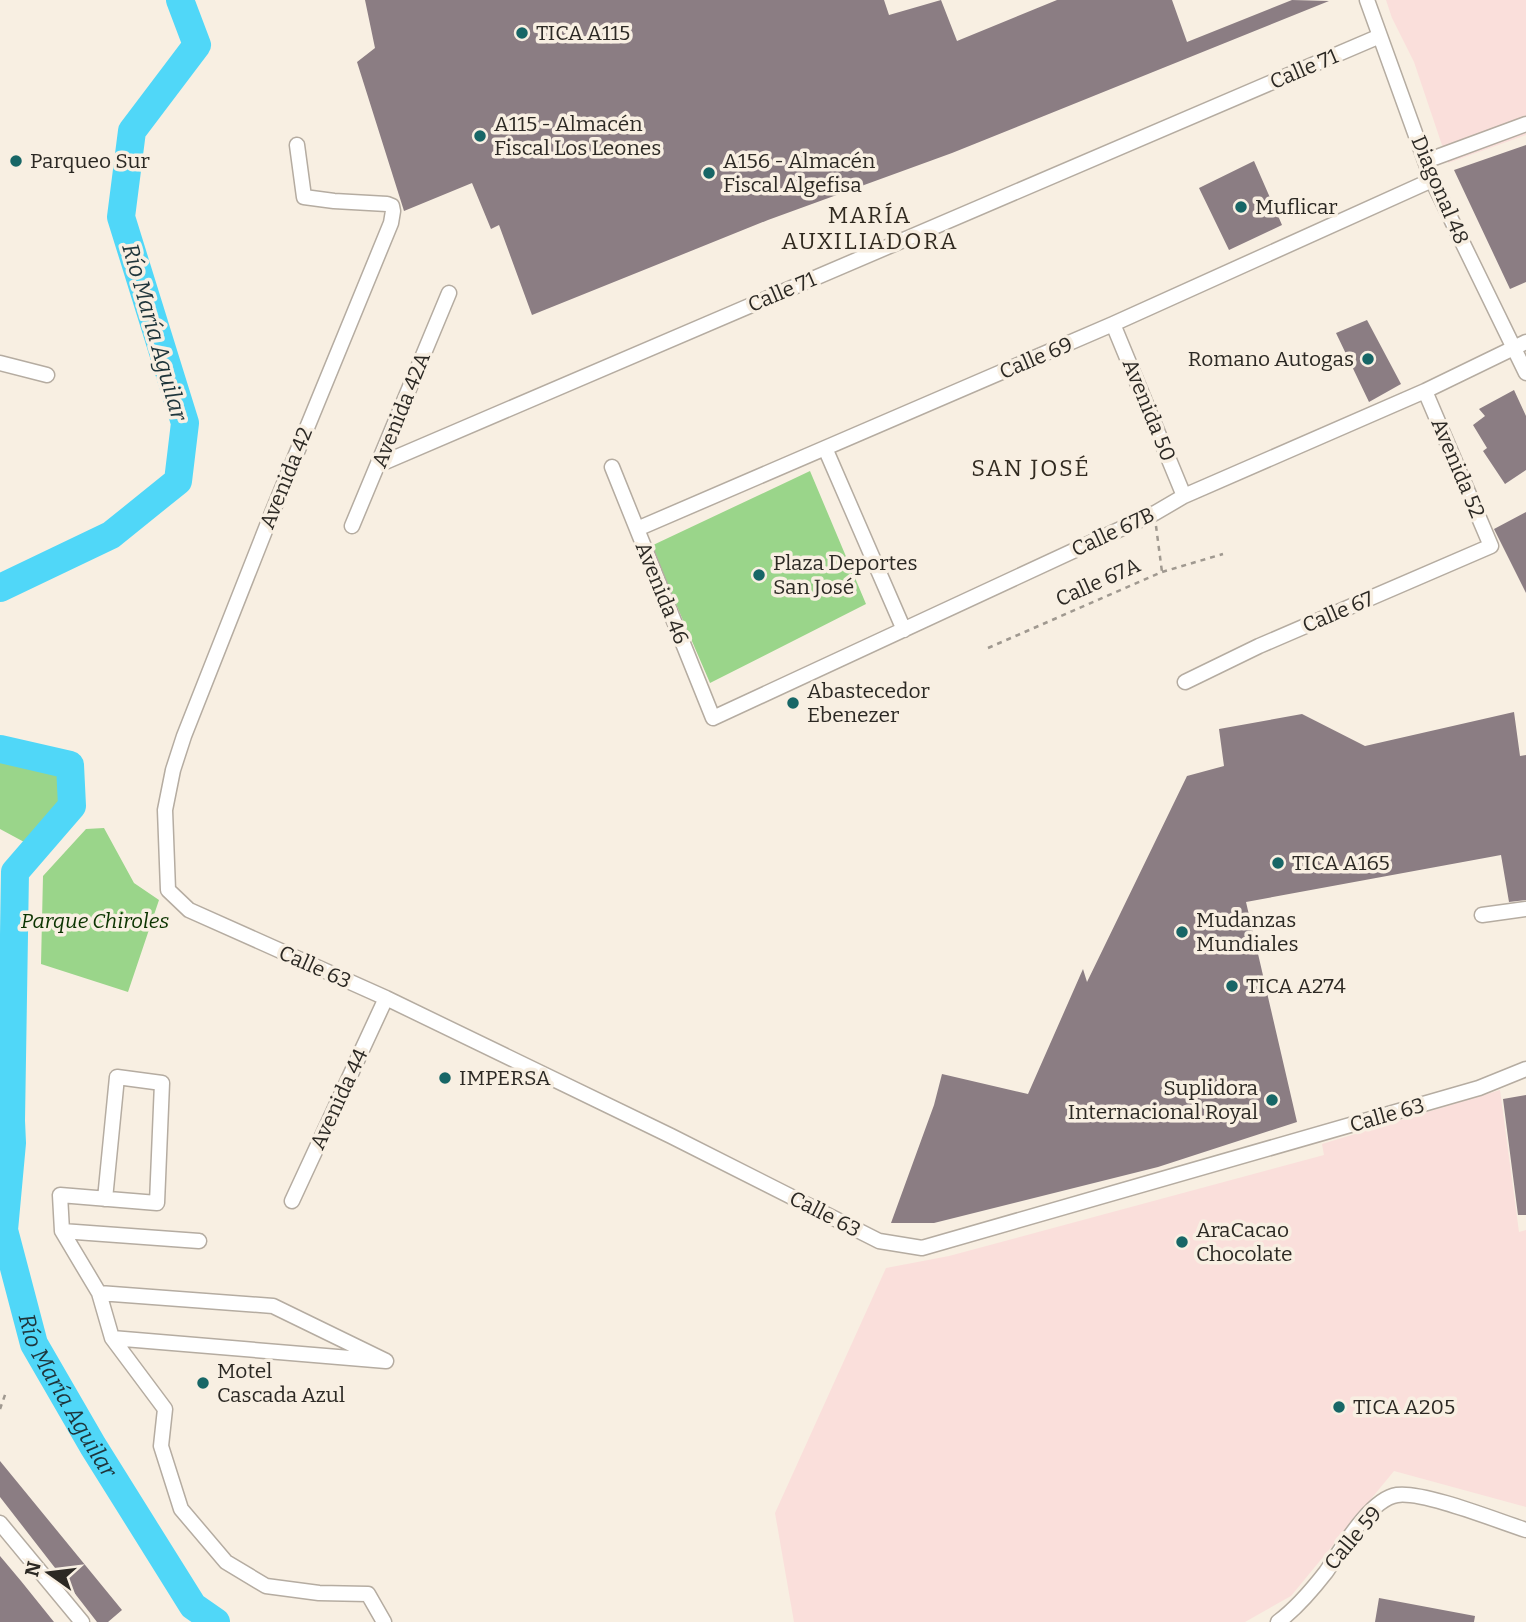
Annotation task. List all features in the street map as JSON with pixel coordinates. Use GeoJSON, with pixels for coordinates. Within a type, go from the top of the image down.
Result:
{"type":"FeatureCollection","features":[{"type":"Feature","properties":{"kind":"street","name":"Diagonal 48"},"geometry":{"type":"LineString","coordinates":[[1367,0],[1432,180],[1519,345],[1526,373]]}},
{"type":"Feature","properties":{"kind":"street","name":"Calle 71"},"geometry":{"type":"LineString","coordinates":[[378,465],[1380,36]]}},
{"type":"Feature","properties":{"kind":"street"},"geometry":{"type":"LineString","coordinates":[[1426,161],[1526,124]]}},
{"type":"Feature","properties":{"kind":"street","name":"Avenida 42"},"geometry":{"type":"LineString","coordinates":[[168,890],[164,810],[176,759],[267,525],[391,223],[392,206],[387,204],[304,197],[297,145]]}},
{"type":"Feature","properties":{"kind":"street","name":"Calle 69"},"geometry":{"type":"LineString","coordinates":[[637,529],[1113,324],[1432,180]]}},
{"type":"Feature","properties":{"kind":"street","name":"Avenida 42A"},"geometry":{"type":"LineString","coordinates":[[352,526],[449,293]]}},
{"type":"Feature","properties":{"kind":"street","name":"Avenida 50"},"geometry":{"type":"LineString","coordinates":[[1113,324],[1184,496]]}},
{"type":"Feature","properties":{"kind":"street","name":"Calle 67B"},"geometry":{"type":"LineString","coordinates":[[713,718],[1154,513],[1184,496],[1425,391],[1519,345]]}},
{"type":"Feature","properties":{"kind":"street"},"geometry":{"type":"LineString","coordinates":[[0,363],[47,375]]}},
{"type":"Feature","properties":{"kind":"street","name":"Avenida 52"},"geometry":{"type":"LineString","coordinates":[[1425,391],[1492,546]]}},
{"type":"Feature","properties":{"kind":"street"},"geometry":{"type":"LineString","coordinates":[[825,448],[904,630]]}},
{"type":"Feature","properties":{"kind":"street","name":"Avenida 46"},"geometry":{"type":"LineString","coordinates":[[612,467],[713,718]]}},
{"type":"Feature","properties":{"kind":"street","name":"Calle 67"},"geometry":{"type":"LineString","coordinates":[[1185,682],[1259,646],[1492,546]]}},
{"type":"Feature","properties":{"kind":"street","name":"Calle 63"},"geometry":{"type":"LineString","coordinates":[[168,890],[189,910],[386,998],[671,1136],[879,1241],[922,1248],[1479,1088],[1526,1069]]}},
{"type":"Feature","properties":{"kind":"street"},"geometry":{"type":"LineString","coordinates":[[1482,915],[1526,909]]}},
{"type":"Feature","properties":{"kind":"street","name":"Avenida 44"},"geometry":{"type":"LineString","coordinates":[[292,1200],[386,998]]}},
{"type":"Feature","properties":{"kind":"street"},"geometry":{"type":"LineString","coordinates":[[105,1199],[117,1077],[162,1083],[156,1203],[105,1199],[60,1195],[62,1231],[99,1293],[112,1338],[165,1409],[161,1446],[181,1509],[226,1562],[266,1586],[319,1593],[368,1594],[384,1622]]}},
{"type":"Feature","properties":{"kind":"street"},"geometry":{"type":"LineString","coordinates":[[62,1231],[199,1241]]}},
{"type":"Feature","properties":{"kind":"street"},"geometry":{"type":"LineString","coordinates":[[99,1293],[273,1306],[386,1361],[112,1338]]}},
{"type":"Feature","properties":{"kind":"street","name":"Calle 59"},"geometry":{"type":"LineString","coordinates":[[1278,1622],[1302,1601],[1358,1526],[1377,1506],[1396,1495],[1425,1498],[1526,1530]]}},
{"type":"Feature","properties":{"kind":"street"},"geometry":{"type":"LineString","coordinates":[[0,1523],[82,1622]]}},
{"type":"Feature","properties":{"kind":"path"},"geometry":{"type":"LineString","coordinates":[[1154,513],[1162,572]]}},
{"type":"Feature","properties":{"kind":"path","name":"Calle 67A"},"geometry":{"type":"LineString","coordinates":[[988,648],[1162,572],[1223,554]]}},
{"type":"Feature","properties":{"kind":"path"},"geometry":{"type":"LineString","coordinates":[[0,1409],[6,1392]]}},
{"type":"Feature","properties":{"kind":"shaded area"},"geometry":{"type":"Polygon","coordinates":[[[1386,0],[1526,0],[1526,135],[1448,163],[1414,62],[1386,0]]]}},
{"type":"Feature","properties":{"kind":"shaded area"},"geometry":{"type":"Polygon","coordinates":[[[1500,1090],[1519,1232],[1526,1230],[1526,1507],[1394,1471],[1291,1596],[1245,1622],[794,1622],[775,1513],[886,1268],[949,1256],[1324,1155],[1322,1144],[1500,1090]]]}},
{"type":"Feature","properties":{"kind":"green space","name":"Plaza Deportes San José"},"geometry":{"type":"Polygon","coordinates":[[[810,471],[866,604],[710,683],[651,546],[810,471]]]}},
{"type":"Feature","properties":{"kind":"green space"},"geometry":{"type":"Polygon","coordinates":[[[0,759],[40,766],[59,777],[65,800],[26,843],[0,829],[0,759]]]}},
{"type":"Feature","properties":{"kind":"green space","name":"Parque Chiroles"},"geometry":{"type":"Polygon","coordinates":[[[104,828],[134,883],[159,900],[128,992],[41,964],[43,876],[86,829],[104,828]]]}},
{"type":"Feature","properties":{"kind":"building"},"geometry":{"type":"Polygon","coordinates":[[[365,0],[884,0],[889,15],[941,0],[957,41],[1057,0],[1172,0],[1187,42],[1292,0],[1329,1],[952,153],[768,220],[532,315],[499,225],[491,229],[472,183],[404,211],[357,62],[375,48],[365,0]]]}},
{"type":"Feature","properties":{"kind":"building"},"geometry":{"type":"Polygon","coordinates":[[[1526,145],[1526,282],[1510,289],[1454,170],[1526,145]]]}},
{"type":"Feature","properties":{"kind":"building","name":"Muflicar"},"geometry":{"type":"Polygon","coordinates":[[[1254,161],[1282,225],[1229,250],[1199,188],[1254,161]]]}},
{"type":"Feature","properties":{"kind":"building","name":"Romano Autogas"},"geometry":{"type":"Polygon","coordinates":[[[1367,320],[1401,384],[1369,402],[1336,333],[1367,320]]]}},
{"type":"Feature","properties":{"kind":"building"},"geometry":{"type":"Polygon","coordinates":[[[1514,390],[1526,416],[1526,470],[1505,484],[1483,451],[1487,448],[1473,425],[1485,416],[1479,409],[1514,390]]]}},
{"type":"Feature","properties":{"kind":"building"},"geometry":{"type":"Polygon","coordinates":[[[1526,512],[1526,593],[1494,529],[1526,512]]]}},
{"type":"Feature","properties":{"kind":"building","name":"Mudanzas Mundiales"},"geometry":{"type":"Polygon","coordinates":[[[1514,712],[1520,756],[1526,755],[1526,900],[1509,902],[1501,855],[1246,902],[1297,1122],[1158,1167],[934,1223],[891,1223],[934,1105],[942,1074],[1028,1094],[1083,969],[1087,982],[1187,776],[1224,766],[1219,729],[1302,714],[1365,746],[1514,712]]]}},
{"type":"Feature","properties":{"kind":"building"},"geometry":{"type":"Polygon","coordinates":[[[1526,1095],[1526,1215],[1518,1215],[1503,1099],[1526,1095]]]}},
{"type":"Feature","properties":{"kind":"building"},"geometry":{"type":"Polygon","coordinates":[[[0,1461],[122,1610],[108,1622],[97,1622],[0,1497],[0,1461]]]}},
{"type":"Feature","properties":{"kind":"building"},"geometry":{"type":"Polygon","coordinates":[[[0,1556],[21,1581],[54,1622],[0,1622],[0,1556]]]}},
{"type":"Feature","properties":{"kind":"building"},"geometry":{"type":"Polygon","coordinates":[[[1379,1598],[1475,1616],[1474,1622],[1375,1622],[1379,1598]]]}},
{"type":"Feature","properties":{"kind":"waterway","name":"Río María Aguilar"},"geometry":{"type":"LineString","coordinates":[[0,588],[111,535],[178,481],[185,423],[121,217],[132,131],[197,45],[180,0]]}},
{"type":"Feature","properties":{"kind":"waterway","name":"Río María Aguilar"},"geometry":{"type":"LineString","coordinates":[[0,749],[70,765],[72,806],[15,872],[12,1143],[4,1230],[34,1344],[93,1446],[193,1606],[216,1622]]}},
{"type":"Feature","properties":{"kind":"place","name":"TICA A115"},"geometry":{"type":"Point","coordinates":[522,33]}},
{"type":"Feature","properties":{"kind":"place","name":"A115 - Almacén Fiscal Los Leones"},"geometry":{"type":"Point","coordinates":[480,136]}},
{"type":"Feature","properties":{"kind":"place","name":"Parqueo Sur"},"geometry":{"type":"Point","coordinates":[16,161]}},
{"type":"Feature","properties":{"kind":"place","name":"A156 - Almacén Fiscal Algefisa"},"geometry":{"type":"Point","coordinates":[709,173]}},
{"type":"Feature","properties":{"kind":"place","name":"Muflicar"},"geometry":{"type":"Point","coordinates":[1241,207]}},
{"type":"Feature","properties":{"kind":"place","name":"Romano Autogas"},"geometry":{"type":"Point","coordinates":[1368,359]}},
{"type":"Feature","properties":{"kind":"place","name":"Plaza Deportes San José"},"geometry":{"type":"Point","coordinates":[759,575]}},
{"type":"Feature","properties":{"kind":"place","name":"Abastecedor Ebenezer"},"geometry":{"type":"Point","coordinates":[793,703]}},
{"type":"Feature","properties":{"kind":"place","name":"TICA A165"},"geometry":{"type":"Point","coordinates":[1278,863]}},
{"type":"Feature","properties":{"kind":"place","name":"Mudanzas Mundiales"},"geometry":{"type":"Point","coordinates":[1182,932]}},
{"type":"Feature","properties":{"kind":"place","name":"TICA A274"},"geometry":{"type":"Point","coordinates":[1232,986]}},
{"type":"Feature","properties":{"kind":"place","name":"IMPERSA"},"geometry":{"type":"Point","coordinates":[445,1078]}},
{"type":"Feature","properties":{"kind":"place","name":"Suplidora Internacional Royal"},"geometry":{"type":"Point","coordinates":[1272,1100]}},
{"type":"Feature","properties":{"kind":"place","name":"AraCacao Chocolate"},"geometry":{"type":"Point","coordinates":[1182,1242]}},
{"type":"Feature","properties":{"kind":"place","name":"Motel Cascada Azul"},"geometry":{"type":"Point","coordinates":[203,1383]}},
{"type":"Feature","properties":{"kind":"place","name":"TICA A205"},"geometry":{"type":"Point","coordinates":[1339,1407]}},
{"type":"Feature","properties":{"kind":"district","name":"MARÍA AUXILIADORA"},"geometry":{"type":"Point","coordinates":[870,228]}},
{"type":"Feature","properties":{"kind":"district","name":"SAN JOSÉ"},"geometry":{"type":"Point","coordinates":[1031,468]}}]}
